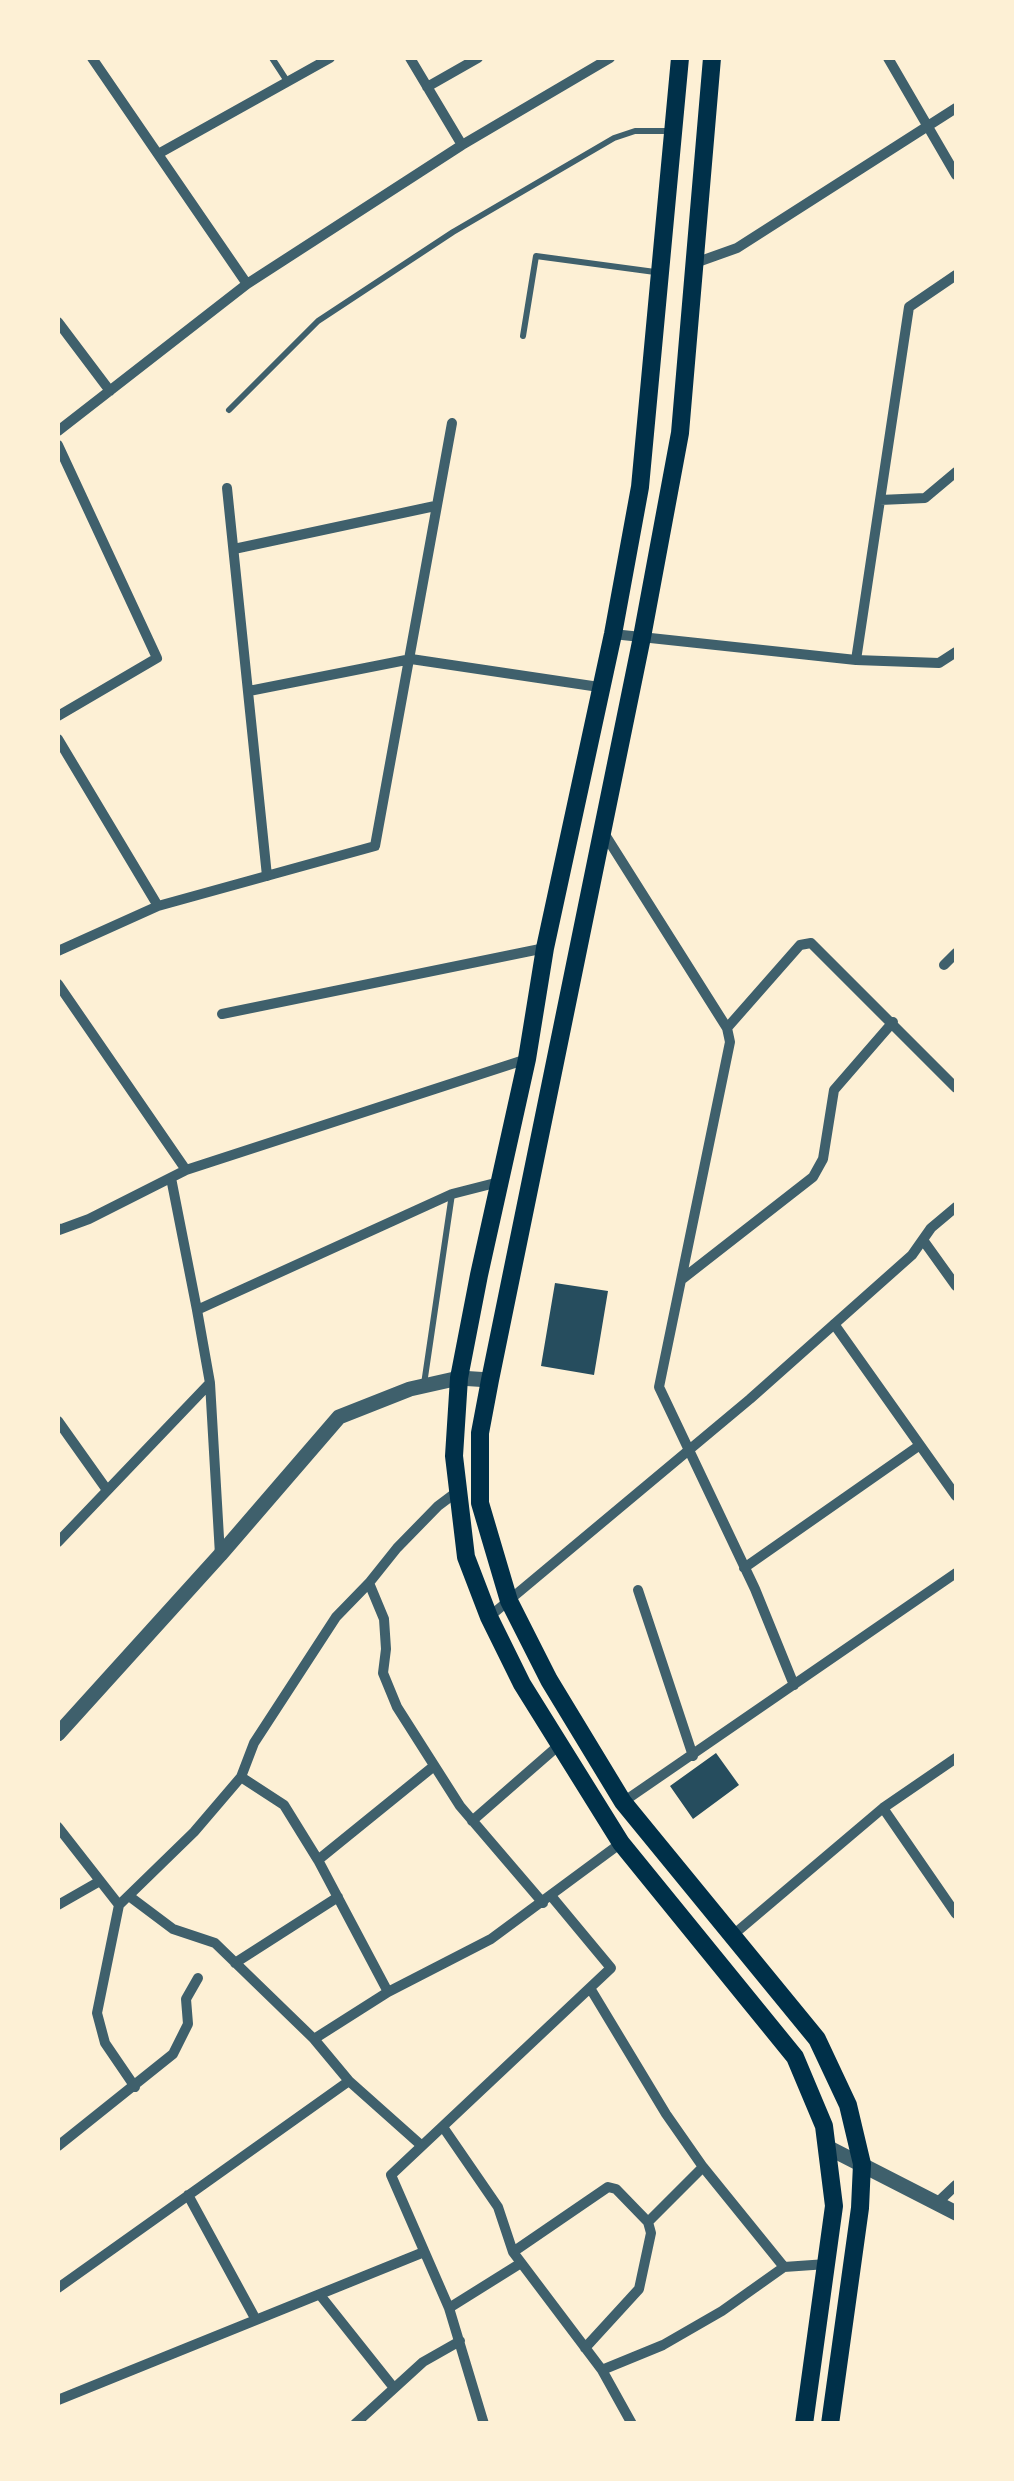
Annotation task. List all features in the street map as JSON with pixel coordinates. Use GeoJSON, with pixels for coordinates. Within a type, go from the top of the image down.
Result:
{"type":"FeatureCollection","features":[{"type":"Feature","properties":{"kind":"main road"},"geometry":{"type":"LineString","coordinates":[[680,58],[640,487],[459,1378],[454,1456],[466,1556],[489,1617],[522,1684],[621,1843],[795,2057],[824,2126],[834,2206],[804,2424]]}},
{"type":"Feature","properties":{"kind":"main road"},"geometry":{"type":"LineString","coordinates":[[712,58],[680,433],[480,1433],[480,1502],[509,1600],[549,1680],[622,1802],[817,2040],[848,2105],[862,2164],[854,2265],[830,2424]]}},
{"type":"Feature","properties":{"kind":"main road"},"geometry":{"type":"LineString","coordinates":[[536,1008],[565,1013]]}},
{"type":"Feature","properties":{"kind":"street"},"geometry":{"type":"LineString","coordinates":[[92,58],[247,284]]}},
{"type":"Feature","properties":{"kind":"street"},"geometry":{"type":"LineString","coordinates":[[158,154],[330,58]]}},
{"type":"Feature","properties":{"kind":"street"},"geometry":{"type":"LineString","coordinates":[[410,58],[462,145]]}},
{"type":"Feature","properties":{"kind":"street"},"geometry":{"type":"LineString","coordinates":[[428,88],[478,58]]}},
{"type":"Feature","properties":{"kind":"street"},"geometry":{"type":"LineString","coordinates":[[58,431],[247,284],[462,145],[610,58]]}},
{"type":"Feature","properties":{"kind":"street"},"geometry":{"type":"LineString","coordinates":[[888,58],[956,175]]}},
{"type":"Feature","properties":{"kind":"street"},"geometry":{"type":"LineString","coordinates":[[695,263],[737,248],[956,108]]}},
{"type":"Feature","properties":{"kind":"street"},"geometry":{"type":"LineString","coordinates":[[856,660],[909,307],[956,276]]}},
{"type":"Feature","properties":{"kind":"street"},"geometry":{"type":"LineString","coordinates":[[58,322],[110,391]]}},
{"type":"Feature","properties":{"kind":"street"},"geometry":{"type":"LineString","coordinates":[[58,951],[158,906],[374,846],[452,423]]}},
{"type":"Feature","properties":{"kind":"street"},"geometry":{"type":"LineString","coordinates":[[58,445],[157,658],[58,716]]}},
{"type":"Feature","properties":{"kind":"street"},"geometry":{"type":"LineString","coordinates":[[880,500],[925,498],[956,472]]}},
{"type":"Feature","properties":{"kind":"street"},"geometry":{"type":"LineString","coordinates":[[227,488],[267,876]]}},
{"type":"Feature","properties":{"kind":"street"},"geometry":{"type":"LineString","coordinates":[[234,549],[435,506]]}},
{"type":"Feature","properties":{"kind":"street"},"geometry":{"type":"LineString","coordinates":[[613,634],[856,660],[939,663],[956,652]]}},
{"type":"Feature","properties":{"kind":"street"},"geometry":{"type":"LineString","coordinates":[[249,691],[411,660],[599,686]]}},
{"type":"Feature","properties":{"kind":"street"},"geometry":{"type":"LineString","coordinates":[[58,740],[158,906]]}},
{"type":"Feature","properties":{"kind":"street"},"geometry":{"type":"LineString","coordinates":[[602,830],[727,1028],[730,1042],[659,1387],[794,1685]]}},
{"type":"Feature","properties":{"kind":"street"},"geometry":{"type":"LineString","coordinates":[[727,1028],[805,943],[816,948],[894,1022],[956,1088]]}},
{"type":"Feature","properties":{"kind":"street"},"geometry":{"type":"LineString","coordinates":[[222,1014],[545,948]]}},
{"type":"Feature","properties":{"kind":"street"},"geometry":{"type":"LineString","coordinates":[[944,965],[956,954]]}},
{"type":"Feature","properties":{"kind":"street"},"geometry":{"type":"LineString","coordinates":[[58,984],[186,1170]]}},
{"type":"Feature","properties":{"kind":"street"},"geometry":{"type":"LineString","coordinates":[[680,1280],[814,1177],[823,1159],[834,1090],[894,1022]]}},
{"type":"Feature","properties":{"kind":"street"},"geometry":{"type":"LineString","coordinates":[[58,1228],[90,1219],[186,1170],[526,1060]]}},
{"type":"Feature","properties":{"kind":"street"},"geometry":{"type":"LineString","coordinates":[[171,1178],[210,1383],[220,1555]]}},
{"type":"Feature","properties":{"kind":"street"},"geometry":{"type":"LineString","coordinates":[[197,1310],[452,1194],[500,1182]]}},
{"type":"Feature","properties":{"kind":"street"},"geometry":{"type":"LineString","coordinates":[[489,1617],[688,1453],[912,1256],[956,1207]]}},
{"type":"Feature","properties":{"kind":"street"},"geometry":{"type":"LineString","coordinates":[[923,1240],[956,1286]]}},
{"type":"Feature","properties":{"kind":"street"},"geometry":{"type":"LineString","coordinates":[[834,1324],[956,1496]]}},
{"type":"Feature","properties":{"kind":"street"},"geometry":{"type":"LineString","coordinates":[[58,1734],[338,1417],[424,1386],[459,1378],[490,1380]]}},
{"type":"Feature","properties":{"kind":"street"},"geometry":{"type":"LineString","coordinates":[[58,1542],[210,1383]]}},
{"type":"Feature","properties":{"kind":"street"},"geometry":{"type":"LineString","coordinates":[[58,1421],[107,1490]]}},
{"type":"Feature","properties":{"kind":"street"},"geometry":{"type":"LineString","coordinates":[[744,1568],[920,1445]]}},
{"type":"Feature","properties":{"kind":"street"},"geometry":{"type":"LineString","coordinates":[[135,2087],[105,2042],[97,2013],[119,1905],[194,1832],[241,1777],[254,1742],[336,1617],[438,1506],[458,1491]]}},
{"type":"Feature","properties":{"kind":"street"},"geometry":{"type":"LineString","coordinates":[[622,1802],[956,1573]]}},
{"type":"Feature","properties":{"kind":"street"},"geometry":{"type":"LineString","coordinates":[[370,1583],[384,1619],[384,1673],[397,1707],[472,1821],[610,1968],[391,2174],[448,2308],[484,2424]]}},
{"type":"Feature","properties":{"kind":"street"},"geometry":{"type":"LineString","coordinates":[[638,1590],[693,1756]]}},
{"type":"Feature","properties":{"kind":"street"},"geometry":{"type":"LineString","coordinates":[[472,1821],[558,1746]]}},
{"type":"Feature","properties":{"kind":"street"},"geometry":{"type":"LineString","coordinates":[[733,1934],[883,1808],[956,1758]]}},
{"type":"Feature","properties":{"kind":"street"},"geometry":{"type":"LineString","coordinates":[[318,1860],[434,1766]]}},
{"type":"Feature","properties":{"kind":"street"},"geometry":{"type":"LineString","coordinates":[[241,1777],[284,1806],[318,1860],[388,1992]]}},
{"type":"Feature","properties":{"kind":"street"},"geometry":{"type":"LineString","coordinates":[[883,1808],[956,1914]]}},
{"type":"Feature","properties":{"kind":"street"},"geometry":{"type":"LineString","coordinates":[[58,1827],[119,1905]]}},
{"type":"Feature","properties":{"kind":"street"},"geometry":{"type":"LineString","coordinates":[[314,2039],[388,1992],[491,1938],[621,1843]]}},
{"type":"Feature","properties":{"kind":"street"},"geometry":{"type":"LineString","coordinates":[[58,1904],[100,1881]]}},
{"type":"Feature","properties":{"kind":"street"},"geometry":{"type":"LineString","coordinates":[[129,1896],[174,1929],[215,1943],[314,2039],[349,2082],[422,2146]]}},
{"type":"Feature","properties":{"kind":"street"},"geometry":{"type":"LineString","coordinates":[[235,1963],[338,1897]]}},
{"type":"Feature","properties":{"kind":"street"},"geometry":{"type":"LineString","coordinates":[[58,2146],[174,2054],[188,2024],[186,1999],[198,1978]]}},
{"type":"Feature","properties":{"kind":"street"},"geometry":{"type":"LineString","coordinates":[[590,1988],[666,2114],[703,2167],[784,2267]]}},
{"type":"Feature","properties":{"kind":"street"},"geometry":{"type":"LineString","coordinates":[[58,2288],[349,2082]]}},
{"type":"Feature","properties":{"kind":"street"},"geometry":{"type":"LineString","coordinates":[[442,2127],[498,2207],[513,2252],[602,2370],[632,2424]]}},
{"type":"Feature","properties":{"kind":"street"},"geometry":{"type":"LineString","coordinates":[[829,2148],[956,2214]]}},
{"type":"Feature","properties":{"kind":"street"},"geometry":{"type":"LineString","coordinates":[[648,2222],[703,2167]]}},
{"type":"Feature","properties":{"kind":"street"},"geometry":{"type":"LineString","coordinates":[[937,2203],[956,2185]]}},
{"type":"Feature","properties":{"kind":"street"},"geometry":{"type":"LineString","coordinates":[[513,2252],[608,2187],[616,2189],[648,2222],[651,2234],[639,2289],[585,2348]]}},
{"type":"Feature","properties":{"kind":"street"},"geometry":{"type":"LineString","coordinates":[[188,2195],[255,2318]]}},
{"type":"Feature","properties":{"kind":"street"},"geometry":{"type":"LineString","coordinates":[[58,2400],[424,2252]]}},
{"type":"Feature","properties":{"kind":"street"},"geometry":{"type":"LineString","coordinates":[[448,2308],[521,2263]]}},
{"type":"Feature","properties":{"kind":"street"},"geometry":{"type":"LineString","coordinates":[[602,2370],[663,2345],[722,2311],[784,2267],[827,2264]]}},
{"type":"Feature","properties":{"kind":"street"},"geometry":{"type":"LineString","coordinates":[[320,2295],[394,2388]]}},
{"type":"Feature","properties":{"kind":"street"},"geometry":{"type":"LineString","coordinates":[[362,2421],[423,2362],[460,2341]]}},
{"type":"Feature","properties":{"kind":"lane"},"geometry":{"type":"LineString","coordinates":[[272,58],[288,82]]}},
{"type":"Feature","properties":{"kind":"lane"},"geometry":{"type":"LineString","coordinates":[[228,410],[318,320],[453,232],[614,138],[634,131],[673,131]]}},
{"type":"Feature","properties":{"kind":"lane"},"geometry":{"type":"LineString","coordinates":[[523,336],[536,256],[661,273]]}},
{"type":"Feature","properties":{"kind":"lane"},"geometry":{"type":"LineString","coordinates":[[424,1386],[452,1194]]}},
{"type":"Feature","properties":{"kind":"building"},"geometry":{"type":"Polygon","coordinates":[[[555,1283],[608,1291],[594,1375],[541,1366],[555,1283]]]}},
{"type":"Feature","properties":{"kind":"building"},"geometry":{"type":"Polygon","coordinates":[[[716,1753],[739,1785],[693,1819],[670,1786],[716,1753]]]}}]}
